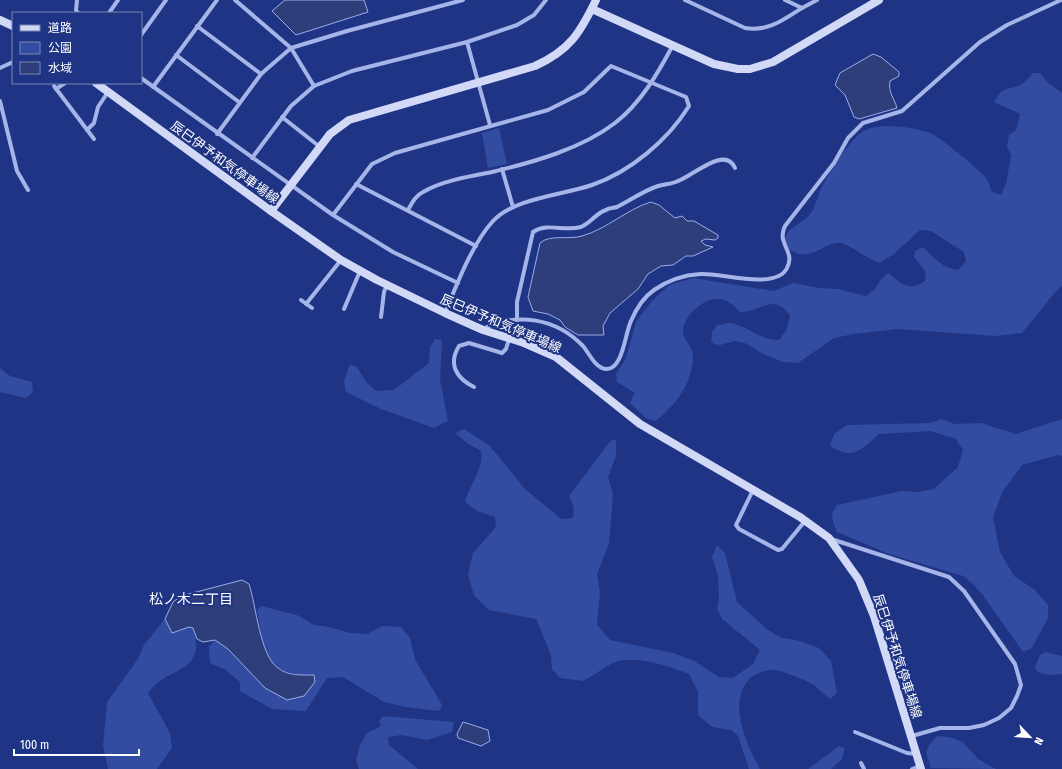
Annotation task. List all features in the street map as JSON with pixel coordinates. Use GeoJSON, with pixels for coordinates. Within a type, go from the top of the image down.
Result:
{"type":"FeatureCollection","features":[{"type":"Feature","properties":{"kind":"main road"},"geometry":{"type":"LineString","coordinates":[[271,211],[330,134],[341,125],[355,117],[535,66],[558,54],[577,37],[596,0]]}},
{"type":"Feature","properties":{"kind":"main road"},"geometry":{"type":"LineString","coordinates":[[592,9],[714,64],[738,69],[750,69],[773,62],[879,0]]}},
{"type":"Feature","properties":{"kind":"main road"},"geometry":{"type":"LineString","coordinates":[[0,20],[12,26]]}},
{"type":"Feature","properties":{"kind":"main road","name":"辰巳伊予和気停車場線"},"geometry":{"type":"LineString","coordinates":[[103,86],[271,211],[341,260],[387,285],[445,313],[483,330],[509,338],[556,357],[640,424],[806,521],[829,538],[850,566],[869,603],[912,736],[920,768]]}},
{"type":"Feature","properties":{"kind":"street"},"geometry":{"type":"LineString","coordinates":[[76,0],[77,12]]}},
{"type":"Feature","properties":{"kind":"street"},"geometry":{"type":"LineString","coordinates":[[110,12],[118,0]]}},
{"type":"Feature","properties":{"kind":"street"},"geometry":{"type":"LineString","coordinates":[[142,34],[166,0]]}},
{"type":"Feature","properties":{"kind":"street"},"geometry":{"type":"LineString","coordinates":[[153,87],[217,0]]}},
{"type":"Feature","properties":{"kind":"street"},"geometry":{"type":"LineString","coordinates":[[235,0],[291,48],[314,86]]}},
{"type":"Feature","properties":{"kind":"street"},"geometry":{"type":"LineString","coordinates":[[218,134],[239,102],[261,74],[291,48],[463,0]]}},
{"type":"Feature","properties":{"kind":"street"},"geometry":{"type":"LineString","coordinates":[[252,158],[291,106],[314,86],[352,71],[467,42],[527,20],[534,15],[546,0]]}},
{"type":"Feature","properties":{"kind":"street"},"geometry":{"type":"LineString","coordinates":[[685,0],[745,28],[753,29],[771,26],[817,0]]}},
{"type":"Feature","properties":{"kind":"street"},"geometry":{"type":"LineString","coordinates":[[785,0],[802,8]]}},
{"type":"Feature","properties":{"kind":"street"},"geometry":{"type":"LineString","coordinates":[[483,330],[495,323],[517,320],[543,321],[562,329],[583,347],[598,366],[604,369],[610,369],[619,361],[628,328],[637,309],[654,290],[687,275],[702,273],[753,279],[764,279],[782,274],[787,270],[789,259],[788,250],[782,241],[782,231],[834,163],[848,138],[855,130],[871,120],[902,111],[980,42],[1007,25],[1061,0]]}},
{"type":"Feature","properties":{"kind":"street"},"geometry":{"type":"LineString","coordinates":[[197,26],[261,74]]}},
{"type":"Feature","properties":{"kind":"street"},"geometry":{"type":"LineString","coordinates":[[467,42],[490,125]]}},
{"type":"Feature","properties":{"kind":"street"},"geometry":{"type":"LineString","coordinates":[[408,210],[414,199],[423,192],[466,178],[502,170],[578,145],[597,134],[616,122],[638,100],[651,82],[673,45]]}},
{"type":"Feature","properties":{"kind":"street"},"geometry":{"type":"LineString","coordinates":[[176,55],[239,102]]}},
{"type":"Feature","properties":{"kind":"street"},"geometry":{"type":"LineString","coordinates":[[0,68],[12,62]]}},
{"type":"Feature","properties":{"kind":"street"},"geometry":{"type":"LineString","coordinates":[[334,215],[372,164],[396,152],[548,110],[584,92],[611,66],[686,97],[689,106],[680,121],[659,144],[619,172],[593,185],[513,207],[493,221],[476,246],[445,313]]}},
{"type":"Feature","properties":{"kind":"street"},"geometry":{"type":"LineString","coordinates":[[142,79],[334,215],[393,252],[458,283]]}},
{"type":"Feature","properties":{"kind":"street"},"geometry":{"type":"LineString","coordinates":[[63,84],[55,88],[94,139]]}},
{"type":"Feature","properties":{"kind":"street"},"geometry":{"type":"LineString","coordinates":[[87,130],[94,123],[103,86]]}},
{"type":"Feature","properties":{"kind":"street"},"geometry":{"type":"LineString","coordinates":[[0,101],[17,171],[28,190]]}},
{"type":"Feature","properties":{"kind":"street"},"geometry":{"type":"LineString","coordinates":[[282,118],[320,147]]}},
{"type":"Feature","properties":{"kind":"street"},"geometry":{"type":"LineString","coordinates":[[517,320],[517,302],[534,232],[543,227],[580,227],[606,210],[616,208],[658,186],[672,184],[686,178],[697,170],[719,160],[727,159],[733,162],[735,168]]}},
{"type":"Feature","properties":{"kind":"street"},"geometry":{"type":"LineString","coordinates":[[502,170],[513,207]]}},
{"type":"Feature","properties":{"kind":"street"},"geometry":{"type":"LineString","coordinates":[[356,184],[476,246]]}},
{"type":"Feature","properties":{"kind":"street"},"geometry":{"type":"LineString","coordinates":[[306,304],[341,260]]}},
{"type":"Feature","properties":{"kind":"street"},"geometry":{"type":"LineString","coordinates":[[344,309],[360,271]]}},
{"type":"Feature","properties":{"kind":"street"},"geometry":{"type":"LineString","coordinates":[[380,317],[384,292],[387,285]]}},
{"type":"Feature","properties":{"kind":"street"},"geometry":{"type":"LineString","coordinates":[[301,300],[312,308]]}},
{"type":"Feature","properties":{"kind":"street"},"geometry":{"type":"LineString","coordinates":[[474,387],[467,383],[455,368],[453,362],[454,354],[459,346],[469,343],[502,354],[506,349],[509,338]]}},
{"type":"Feature","properties":{"kind":"street"},"geometry":{"type":"LineString","coordinates":[[753,490],[736,525],[739,529],[778,550],[782,549],[806,521]]}},
{"type":"Feature","properties":{"kind":"street"},"geometry":{"type":"LineString","coordinates":[[829,538],[949,577],[964,591],[1016,664],[1021,685],[1018,696],[1011,708],[999,718],[984,725],[969,728],[940,728],[912,736]]}},
{"type":"Feature","properties":{"kind":"street"},"geometry":{"type":"LineString","coordinates":[[855,732],[907,753],[917,754]]}},
{"type":"Feature","properties":{"kind":"street"},"geometry":{"type":"LineString","coordinates":[[862,763],[864,769]]}},
{"type":"Feature","properties":{"kind":"street"},"geometry":{"type":"LineString","coordinates":[[912,769],[920,768]]}},
{"type":"Feature","properties":{"kind":"green space"},"geometry":{"type":"Polygon","coordinates":[[[1033,73],[1040,73],[1048,83],[1062,93],[1062,286],[1056,291],[1022,333],[996,336],[897,329],[854,334],[834,338],[798,363],[783,362],[763,354],[745,343],[735,341],[720,345],[714,344],[711,341],[712,332],[717,325],[729,323],[742,326],[765,338],[779,340],[787,329],[790,315],[783,308],[772,304],[740,312],[725,300],[713,299],[696,308],[684,325],[684,336],[693,352],[692,365],[687,384],[676,401],[655,421],[646,418],[630,403],[635,393],[617,382],[616,374],[626,358],[636,322],[651,302],[669,285],[693,278],[774,291],[793,283],[820,288],[838,289],[866,296],[888,273],[902,283],[910,286],[914,286],[925,281],[926,272],[914,257],[915,251],[922,247],[938,262],[946,267],[958,270],[966,261],[964,252],[931,231],[920,230],[894,254],[879,263],[841,243],[832,244],[811,253],[799,254],[785,247],[784,241],[789,232],[812,211],[821,189],[850,143],[862,132],[877,127],[887,126],[916,129],[932,134],[952,148],[983,175],[992,192],[1001,195],[1006,184],[1011,155],[1007,147],[1009,135],[1016,130],[1020,114],[994,102],[1001,92],[1018,86],[1033,73]]]}},
{"type":"Feature","properties":{"kind":"green space"},"geometry":{"type":"Polygon","coordinates":[[[499,128],[507,164],[488,168],[482,133],[499,128]]]}},
{"type":"Feature","properties":{"kind":"green space"},"geometry":{"type":"Polygon","coordinates":[[[435,339],[442,340],[440,380],[448,421],[434,428],[381,409],[346,392],[344,381],[350,364],[357,367],[366,382],[376,391],[394,390],[429,363],[430,348],[435,339]]]}},
{"type":"Feature","properties":{"kind":"green space"},"geometry":{"type":"Polygon","coordinates":[[[0,368],[10,376],[32,382],[33,392],[26,398],[0,392],[0,368]]]}},
{"type":"Feature","properties":{"kind":"green space"},"geometry":{"type":"Polygon","coordinates":[[[941,419],[955,424],[981,423],[1016,434],[1062,419],[1062,456],[1058,455],[1022,465],[1003,491],[993,517],[1000,552],[1014,576],[1035,590],[1048,605],[1048,618],[1032,648],[1023,652],[982,594],[963,576],[889,554],[837,532],[833,522],[832,513],[837,505],[902,491],[917,492],[934,489],[958,467],[963,450],[956,439],[931,431],[879,434],[857,452],[846,453],[830,446],[834,434],[847,425],[931,423],[941,419]]]}},
{"type":"Feature","properties":{"kind":"green space"},"geometry":{"type":"Polygon","coordinates":[[[464,429],[490,446],[525,489],[561,519],[573,518],[574,508],[569,496],[611,440],[616,440],[616,456],[608,477],[613,494],[609,544],[597,574],[600,593],[597,625],[610,640],[673,653],[694,661],[719,677],[733,678],[753,664],[760,650],[722,619],[717,609],[719,598],[718,576],[712,557],[717,545],[725,553],[737,602],[768,630],[782,638],[796,640],[819,648],[831,661],[837,693],[830,699],[814,685],[795,676],[776,670],[764,671],[753,676],[745,685],[740,696],[739,709],[744,734],[760,769],[749,769],[738,736],[731,730],[712,727],[698,715],[698,692],[689,674],[651,662],[630,660],[613,663],[583,681],[560,678],[552,669],[551,655],[536,619],[489,610],[474,595],[468,575],[473,553],[496,527],[495,517],[477,511],[465,502],[479,470],[481,451],[467,443],[455,433],[464,429]]]}},
{"type":"Feature","properties":{"kind":"green space"},"geometry":{"type":"Polygon","coordinates":[[[261,606],[297,615],[314,625],[329,627],[350,633],[367,634],[383,626],[401,627],[410,638],[415,659],[442,705],[439,711],[406,707],[384,702],[343,677],[327,678],[306,711],[272,709],[240,691],[240,682],[226,670],[210,663],[209,647],[215,640],[228,649],[265,688],[313,675],[296,674],[284,670],[275,665],[269,658],[262,638],[257,610],[261,606]]]}},
{"type":"Feature","properties":{"kind":"green space"},"geometry":{"type":"Polygon","coordinates":[[[165,619],[172,633],[189,627],[193,628],[196,643],[195,654],[190,662],[166,677],[148,693],[170,733],[172,748],[157,769],[108,769],[103,745],[107,702],[138,659],[144,645],[165,619]]]}},
{"type":"Feature","properties":{"kind":"green space"},"geometry":{"type":"Polygon","coordinates":[[[1045,652],[1062,656],[1062,674],[1049,675],[1038,672],[1035,667],[1040,655],[1045,652]]]}},
{"type":"Feature","properties":{"kind":"green space"},"geometry":{"type":"Polygon","coordinates":[[[383,716],[454,722],[452,732],[427,740],[402,735],[388,737],[389,745],[418,769],[359,769],[356,760],[360,745],[367,733],[381,726],[379,721],[383,716]]]}},
{"type":"Feature","properties":{"kind":"green space"},"geometry":{"type":"Polygon","coordinates":[[[937,736],[949,737],[963,742],[978,759],[996,769],[931,768],[926,752],[930,744],[937,736]]]}},
{"type":"Feature","properties":{"kind":"green space"},"geometry":{"type":"Polygon","coordinates":[[[839,746],[845,748],[842,759],[831,769],[808,769],[839,746]]]}},
{"type":"Feature","properties":{"kind":"water"},"geometry":{"type":"Polygon","coordinates":[[[285,0],[364,0],[368,12],[296,35],[272,11],[285,0]]]}},
{"type":"Feature","properties":{"kind":"water"},"geometry":{"type":"Polygon","coordinates":[[[873,54],[881,57],[899,72],[899,76],[890,81],[891,92],[897,108],[859,119],[854,117],[845,95],[835,85],[840,73],[873,54]]]}},
{"type":"Feature","properties":{"kind":"water"},"geometry":{"type":"Polygon","coordinates":[[[651,202],[659,205],[675,218],[682,216],[687,221],[694,221],[718,235],[718,238],[715,240],[706,239],[701,241],[705,245],[713,247],[693,256],[686,256],[673,265],[661,266],[648,274],[638,289],[610,313],[603,326],[604,335],[578,335],[565,327],[560,320],[548,314],[533,311],[528,297],[540,243],[544,240],[554,238],[577,237],[591,233],[634,209],[651,202]]]}},
{"type":"Feature","properties":{"kind":"water"},"geometry":{"type":"Polygon","coordinates":[[[242,580],[249,584],[259,629],[267,653],[272,662],[282,671],[295,674],[314,675],[315,682],[304,696],[287,700],[265,688],[228,649],[215,640],[203,642],[197,639],[193,628],[189,627],[172,633],[165,619],[173,602],[181,596],[242,580]]]}},
{"type":"Feature","properties":{"kind":"water"},"geometry":{"type":"Polygon","coordinates":[[[463,722],[488,730],[490,741],[481,746],[458,738],[457,734],[463,722]]]}},
{"type":"Feature","properties":{"kind":"district","name":"松ノ木二丁目"},"geometry":{"type":"Point","coordinates":[191,599]}}]}
